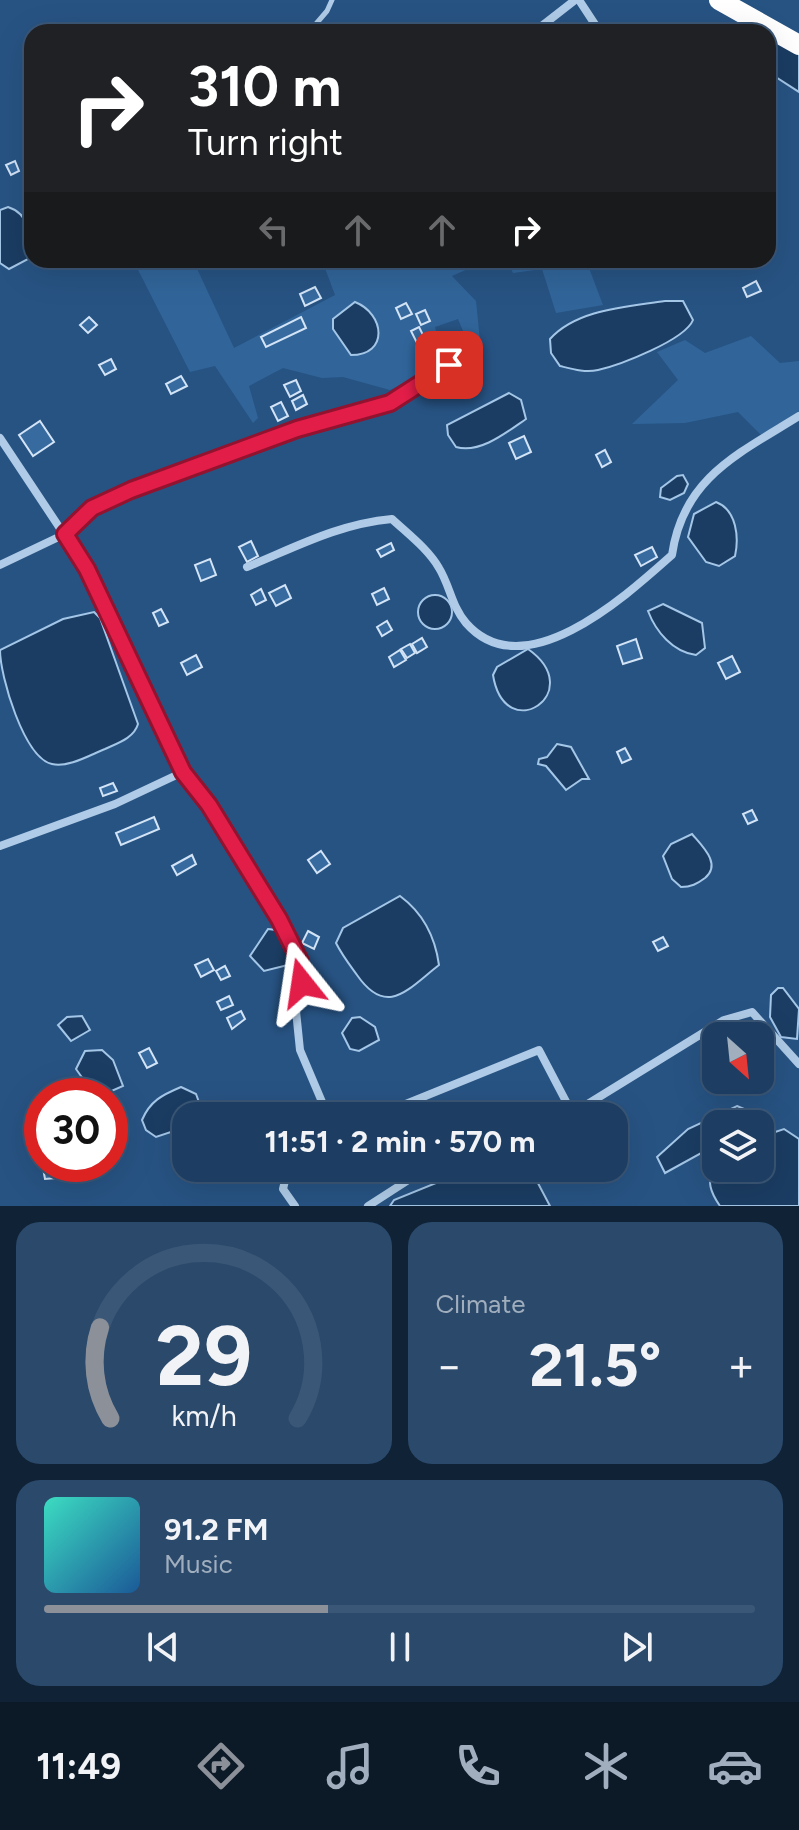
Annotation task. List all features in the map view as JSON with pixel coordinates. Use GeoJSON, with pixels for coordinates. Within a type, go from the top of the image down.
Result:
{"type":"FeatureCollection","features":[{"type":"Feature","properties":{"kind":"highway"},"geometry":{"type":"LineString","coordinates":[[719,0],[762,24]]}},
{"type":"Feature","properties":{"kind":"highway"},"geometry":{"type":"LineString","coordinates":[[776,32],[799,45]]}},
{"type":"Feature","properties":{"kind":"street"},"geometry":{"type":"LineString","coordinates":[[545,24],[577,0],[594,24]]}},
{"type":"Feature","properties":{"kind":"street"},"geometry":{"type":"LineString","coordinates":[[0,565],[65,534],[92,508],[131,490],[297,429],[390,403],[461,356]]}},
{"type":"Feature","properties":{"kind":"street"},"geometry":{"type":"LineString","coordinates":[[247,567],[326,532],[358,522],[392,519],[439,568],[457,613],[485,641],[503,645],[542,644],[615,602],[672,555],[678,522],[689,498],[707,479],[799,416]]}},
{"type":"Feature","properties":{"kind":"street"},"geometry":{"type":"LineString","coordinates":[[0,438],[87,569],[183,772],[209,805],[279,919],[300,961],[302,983],[296,1011],[300,1050],[322,1102]]}},
{"type":"Feature","properties":{"kind":"street"},"geometry":{"type":"LineString","coordinates":[[0,846],[143,793],[183,772]]}},
{"type":"Feature","properties":{"kind":"street"},"geometry":{"type":"LineString","coordinates":[[586,1102],[724,1020],[752,1012],[799,1064]]}},
{"type":"Feature","properties":{"kind":"street"},"geometry":{"type":"LineString","coordinates":[[411,1102],[539,1050],[566,1102]]}},
{"type":"Feature","properties":{"kind":"street"},"geometry":{"type":"LineString","coordinates":[[285,1182],[283,1189],[295,1206]]}},
{"type":"Feature","properties":{"kind":"street"},"geometry":{"type":"LineString","coordinates":[[368,1206],[405,1182]]}},
{"type":"Feature","properties":{"kind":"lane"},"geometry":{"type":"LineString","coordinates":[[316,24],[332,0]]}},
{"type":"Feature","properties":{"kind":"shaded area"},"geometry":{"type":"Polygon","coordinates":[[[776,39],[799,54],[799,92],[776,77],[776,39]]]}},
{"type":"Feature","properties":{"kind":"shaded area"},"geometry":{"type":"Polygon","coordinates":[[[8,207],[24,220],[24,261],[9,269],[0,263],[0,210],[8,207]]]}},
{"type":"Feature","properties":{"kind":"shaded area"},"geometry":{"type":"Polygon","coordinates":[[[137,268],[197,268],[234,348],[335,295],[325,268],[470,268],[452,276],[476,301],[480,341],[471,350],[458,319],[435,327],[444,363],[390,390],[343,377],[322,378],[283,368],[249,386],[258,418],[253,423],[215,366],[190,372],[137,268]]]}},
{"type":"Feature","properties":{"kind":"shaded area"},"geometry":{"type":"Polygon","coordinates":[[[511,268],[589,268],[603,305],[556,313],[542,269],[513,273],[511,268]]]}},
{"type":"Feature","properties":{"kind":"shaded area"},"geometry":{"type":"Polygon","coordinates":[[[683,301],[693,320],[678,336],[651,351],[588,371],[560,366],[551,353],[550,339],[574,321],[603,311],[683,301]]]}},
{"type":"Feature","properties":{"kind":"shaded area"},"geometry":{"type":"Polygon","coordinates":[[[355,302],[372,315],[378,333],[372,348],[351,355],[333,329],[333,319],[355,302]]]}},
{"type":"Feature","properties":{"kind":"shaded area"},"geometry":{"type":"Polygon","coordinates":[[[751,336],[780,363],[799,361],[799,411],[761,435],[738,412],[685,423],[632,424],[678,380],[657,352],[685,340],[705,353],[751,336]]]}},
{"type":"Feature","properties":{"kind":"shaded area"},"geometry":{"type":"Polygon","coordinates":[[[509,393],[521,400],[526,419],[484,445],[456,447],[448,435],[447,425],[509,393]]]}},
{"type":"Feature","properties":{"kind":"shaded area"},"geometry":{"type":"Polygon","coordinates":[[[683,475],[688,484],[684,493],[670,500],[660,497],[661,488],[683,475]]]}},
{"type":"Feature","properties":{"kind":"shaded area"},"geometry":{"type":"Polygon","coordinates":[[[716,502],[732,518],[737,541],[735,556],[719,566],[706,562],[688,537],[694,514],[716,502]]]}},
{"type":"Feature","properties":{"kind":"shaded area"},"geometry":{"type":"Polygon","coordinates":[[[435,595],[447,600],[452,612],[447,624],[435,629],[423,624],[418,612],[423,600],[435,595]]]}},
{"type":"Feature","properties":{"kind":"shaded area"},"geometry":{"type":"Polygon","coordinates":[[[663,604],[702,623],[705,648],[696,655],[680,650],[666,640],[648,611],[663,604]]]}},
{"type":"Feature","properties":{"kind":"shaded area"},"geometry":{"type":"Polygon","coordinates":[[[94,612],[100,618],[138,724],[129,736],[115,745],[72,763],[52,764],[32,747],[23,732],[9,696],[0,650],[63,619],[94,612]]]}},
{"type":"Feature","properties":{"kind":"shaded area"},"geometry":{"type":"Polygon","coordinates":[[[528,649],[545,665],[550,681],[547,695],[538,706],[525,710],[512,708],[500,697],[493,675],[497,667],[528,649]]]}},
{"type":"Feature","properties":{"kind":"shaded area"},"geometry":{"type":"Polygon","coordinates":[[[557,744],[571,747],[589,779],[582,779],[566,790],[546,766],[538,764],[539,759],[547,757],[557,744]]]}},
{"type":"Feature","properties":{"kind":"shaded area"},"geometry":{"type":"Polygon","coordinates":[[[692,834],[709,855],[712,867],[702,880],[681,887],[672,879],[663,856],[671,844],[692,834]]]}},
{"type":"Feature","properties":{"kind":"shaded area"},"geometry":{"type":"Polygon","coordinates":[[[400,896],[427,926],[439,965],[407,990],[388,997],[368,988],[336,943],[343,928],[400,896]]]}},
{"type":"Feature","properties":{"kind":"shaded area"},"geometry":{"type":"Polygon","coordinates":[[[268,929],[276,930],[287,944],[292,964],[264,971],[250,956],[268,929]]]}},
{"type":"Feature","properties":{"kind":"shaded area"},"geometry":{"type":"Polygon","coordinates":[[[778,988],[783,988],[799,1009],[797,1039],[781,1037],[770,1017],[771,995],[778,988]]]}},
{"type":"Feature","properties":{"kind":"shaded area"},"geometry":{"type":"Polygon","coordinates":[[[82,1016],[90,1030],[71,1041],[58,1025],[67,1017],[82,1016]]]}},
{"type":"Feature","properties":{"kind":"shaded area"},"geometry":{"type":"Polygon","coordinates":[[[360,1017],[375,1027],[379,1040],[359,1051],[350,1049],[342,1033],[352,1018],[360,1017]]]}},
{"type":"Feature","properties":{"kind":"shaded area"},"geometry":{"type":"Polygon","coordinates":[[[102,1050],[113,1060],[120,1078],[82,1078],[76,1069],[85,1051],[102,1050]]]}},
{"type":"Feature","properties":{"kind":"shaded area"},"geometry":{"type":"Polygon","coordinates":[[[181,1087],[196,1094],[199,1102],[172,1102],[172,1132],[156,1137],[146,1130],[142,1120],[157,1099],[181,1087]]]}},
{"type":"Feature","properties":{"kind":"shaded area"},"geometry":{"type":"Polygon","coordinates":[[[702,1122],[702,1153],[665,1173],[657,1157],[688,1129],[702,1122]]]}},
{"type":"Feature","properties":{"kind":"shaded area"},"geometry":{"type":"Polygon","coordinates":[[[784,1129],[799,1139],[799,1206],[720,1206],[710,1182],[774,1182],[774,1132],[784,1129]]]}},
{"type":"Feature","properties":{"kind":"shaded area"},"geometry":{"type":"Polygon","coordinates":[[[439,1182],[537,1182],[550,1206],[390,1206],[394,1200],[439,1182]]]}},
{"type":"Feature","properties":{"kind":"building"},"geometry":{"type":"Polygon","coordinates":[[[15,161],[19,171],[11,175],[6,165],[15,161]]]}},
{"type":"Feature","properties":{"kind":"building"},"geometry":{"type":"Polygon","coordinates":[[[756,281],[761,291],[747,297],[743,288],[756,281]]]}},
{"type":"Feature","properties":{"kind":"building"},"geometry":{"type":"Polygon","coordinates":[[[315,287],[321,298],[305,306],[300,294],[315,287]]]}},
{"type":"Feature","properties":{"kind":"building"},"geometry":{"type":"Polygon","coordinates":[[[406,303],[412,314],[401,319],[396,308],[406,303]]]}},
{"type":"Feature","properties":{"kind":"building"},"geometry":{"type":"Polygon","coordinates":[[[425,310],[430,321],[421,325],[416,314],[425,310]]]}},
{"type":"Feature","properties":{"kind":"building"},"geometry":{"type":"Polygon","coordinates":[[[89,317],[97,325],[88,333],[80,325],[89,317]]]}},
{"type":"Feature","properties":{"kind":"building"},"geometry":{"type":"Polygon","coordinates":[[[301,317],[306,328],[266,347],[261,337],[301,317]]]}},
{"type":"Feature","properties":{"kind":"building"},"geometry":{"type":"Polygon","coordinates":[[[419,327],[426,341],[418,345],[411,331],[419,327]]]}},
{"type":"Feature","properties":{"kind":"building"},"geometry":{"type":"Polygon","coordinates":[[[461,338],[465,347],[456,351],[452,342],[461,338]]]}},
{"type":"Feature","properties":{"kind":"building"},"geometry":{"type":"Polygon","coordinates":[[[111,359],[116,369],[105,375],[99,365],[111,359]]]}},
{"type":"Feature","properties":{"kind":"building"},"geometry":{"type":"Polygon","coordinates":[[[181,376],[187,386],[171,394],[166,384],[181,376]]]}},
{"type":"Feature","properties":{"kind":"building"},"geometry":{"type":"Polygon","coordinates":[[[296,380],[301,391],[290,397],[284,385],[296,380]]]}},
{"type":"Feature","properties":{"kind":"building"},"geometry":{"type":"Polygon","coordinates":[[[303,395],[307,404],[296,410],[292,401],[303,395]]]}},
{"type":"Feature","properties":{"kind":"building"},"geometry":{"type":"Polygon","coordinates":[[[281,402],[288,416],[278,421],[271,407],[281,402]]]}},
{"type":"Feature","properties":{"kind":"building"},"geometry":{"type":"Polygon","coordinates":[[[40,421],[54,442],[33,456],[19,435],[40,421]]]}},
{"type":"Feature","properties":{"kind":"building"},"geometry":{"type":"Polygon","coordinates":[[[524,436],[531,452],[516,459],[509,443],[524,436]]]}},
{"type":"Feature","properties":{"kind":"building"},"geometry":{"type":"Polygon","coordinates":[[[605,450],[611,462],[602,467],[596,455],[605,450]]]}},
{"type":"Feature","properties":{"kind":"building"},"geometry":{"type":"Polygon","coordinates":[[[251,541],[258,556],[247,562],[239,547],[251,541]]]}},
{"type":"Feature","properties":{"kind":"building"},"geometry":{"type":"Polygon","coordinates":[[[391,543],[394,550],[381,557],[377,550],[391,543]]]}},
{"type":"Feature","properties":{"kind":"building"},"geometry":{"type":"Polygon","coordinates":[[[652,547],[657,557],[641,566],[635,555],[652,547]]]}},
{"type":"Feature","properties":{"kind":"building"},"geometry":{"type":"Polygon","coordinates":[[[210,559],[216,575],[201,581],[195,565],[210,559]]]}},
{"type":"Feature","properties":{"kind":"building"},"geometry":{"type":"Polygon","coordinates":[[[285,585],[291,598],[276,606],[269,593],[285,585]]]}},
{"type":"Feature","properties":{"kind":"building"},"geometry":{"type":"Polygon","coordinates":[[[384,588],[389,599],[377,605],[372,594],[384,588]]]}},
{"type":"Feature","properties":{"kind":"building"},"geometry":{"type":"Polygon","coordinates":[[[261,589],[266,600],[256,605],[251,595],[261,589]]]}},
{"type":"Feature","properties":{"kind":"building"},"geometry":{"type":"Polygon","coordinates":[[[161,609],[168,622],[159,626],[153,613],[161,609]]]}},
{"type":"Feature","properties":{"kind":"building"},"geometry":{"type":"Polygon","coordinates":[[[387,621],[392,630],[382,636],[377,627],[387,621]]]}},
{"type":"Feature","properties":{"kind":"building"},"geometry":{"type":"Polygon","coordinates":[[[422,638],[427,647],[417,653],[412,644],[422,638]]]}},
{"type":"Feature","properties":{"kind":"building"},"geometry":{"type":"Polygon","coordinates":[[[636,639],[642,658],[623,664],[617,646],[636,639]]]}},
{"type":"Feature","properties":{"kind":"building"},"geometry":{"type":"Polygon","coordinates":[[[410,644],[415,653],[407,658],[401,649],[410,644]]]}},
{"type":"Feature","properties":{"kind":"building"},"geometry":{"type":"Polygon","coordinates":[[[400,650],[406,660],[394,667],[389,657],[400,650]]]}},
{"type":"Feature","properties":{"kind":"building"},"geometry":{"type":"Polygon","coordinates":[[[196,655],[202,667],[187,675],[181,663],[196,655]]]}},
{"type":"Feature","properties":{"kind":"building"},"geometry":{"type":"Polygon","coordinates":[[[732,656],[740,672],[726,679],[718,663],[732,656]]]}},
{"type":"Feature","properties":{"kind":"building"},"geometry":{"type":"Polygon","coordinates":[[[625,748],[631,759],[622,763],[617,752],[625,748]]]}},
{"type":"Feature","properties":{"kind":"building"},"geometry":{"type":"Polygon","coordinates":[[[113,783],[117,791],[103,796],[100,788],[113,783]]]}},
{"type":"Feature","properties":{"kind":"building"},"geometry":{"type":"Polygon","coordinates":[[[752,810],[757,820],[748,824],[743,814],[752,810]]]}},
{"type":"Feature","properties":{"kind":"building"},"geometry":{"type":"Polygon","coordinates":[[[154,817],[159,829],[121,845],[116,833],[154,817]]]}},
{"type":"Feature","properties":{"kind":"building"},"geometry":{"type":"Polygon","coordinates":[[[321,851],[330,864],[317,873],[308,860],[321,851]]]}},
{"type":"Feature","properties":{"kind":"building"},"geometry":{"type":"Polygon","coordinates":[[[192,855],[196,864],[177,875],[172,866],[192,855]]]}},
{"type":"Feature","properties":{"kind":"building"},"geometry":{"type":"Polygon","coordinates":[[[308,931],[319,937],[314,949],[302,943],[308,931]]]}},
{"type":"Feature","properties":{"kind":"building"},"geometry":{"type":"Polygon","coordinates":[[[663,937],[668,946],[658,951],[653,942],[663,937]]]}},
{"type":"Feature","properties":{"kind":"building"},"geometry":{"type":"Polygon","coordinates":[[[208,959],[214,970],[201,977],[195,965],[208,959]]]}},
{"type":"Feature","properties":{"kind":"building"},"geometry":{"type":"Polygon","coordinates":[[[225,966],[230,976],[221,980],[216,971],[225,966]]]}},
{"type":"Feature","properties":{"kind":"building"},"geometry":{"type":"Polygon","coordinates":[[[229,996],[233,1005],[221,1010],[217,1002],[229,996]]]}},
{"type":"Feature","properties":{"kind":"building"},"geometry":{"type":"Polygon","coordinates":[[[241,1011],[245,1019],[232,1029],[227,1018],[241,1011]]]}},
{"type":"Feature","properties":{"kind":"building"},"geometry":{"type":"Polygon","coordinates":[[[149,1048],[157,1063],[147,1068],[139,1053],[149,1048]]]}},
{"type":"Feature","properties":{"kind":"route"},"geometry":{"type":"LineString","coordinates":[[302,983],[300,961],[279,919],[209,805],[183,772],[87,569],[65,534],[92,508],[131,490],[297,429],[349,417],[390,403],[449,365]]}}]}
